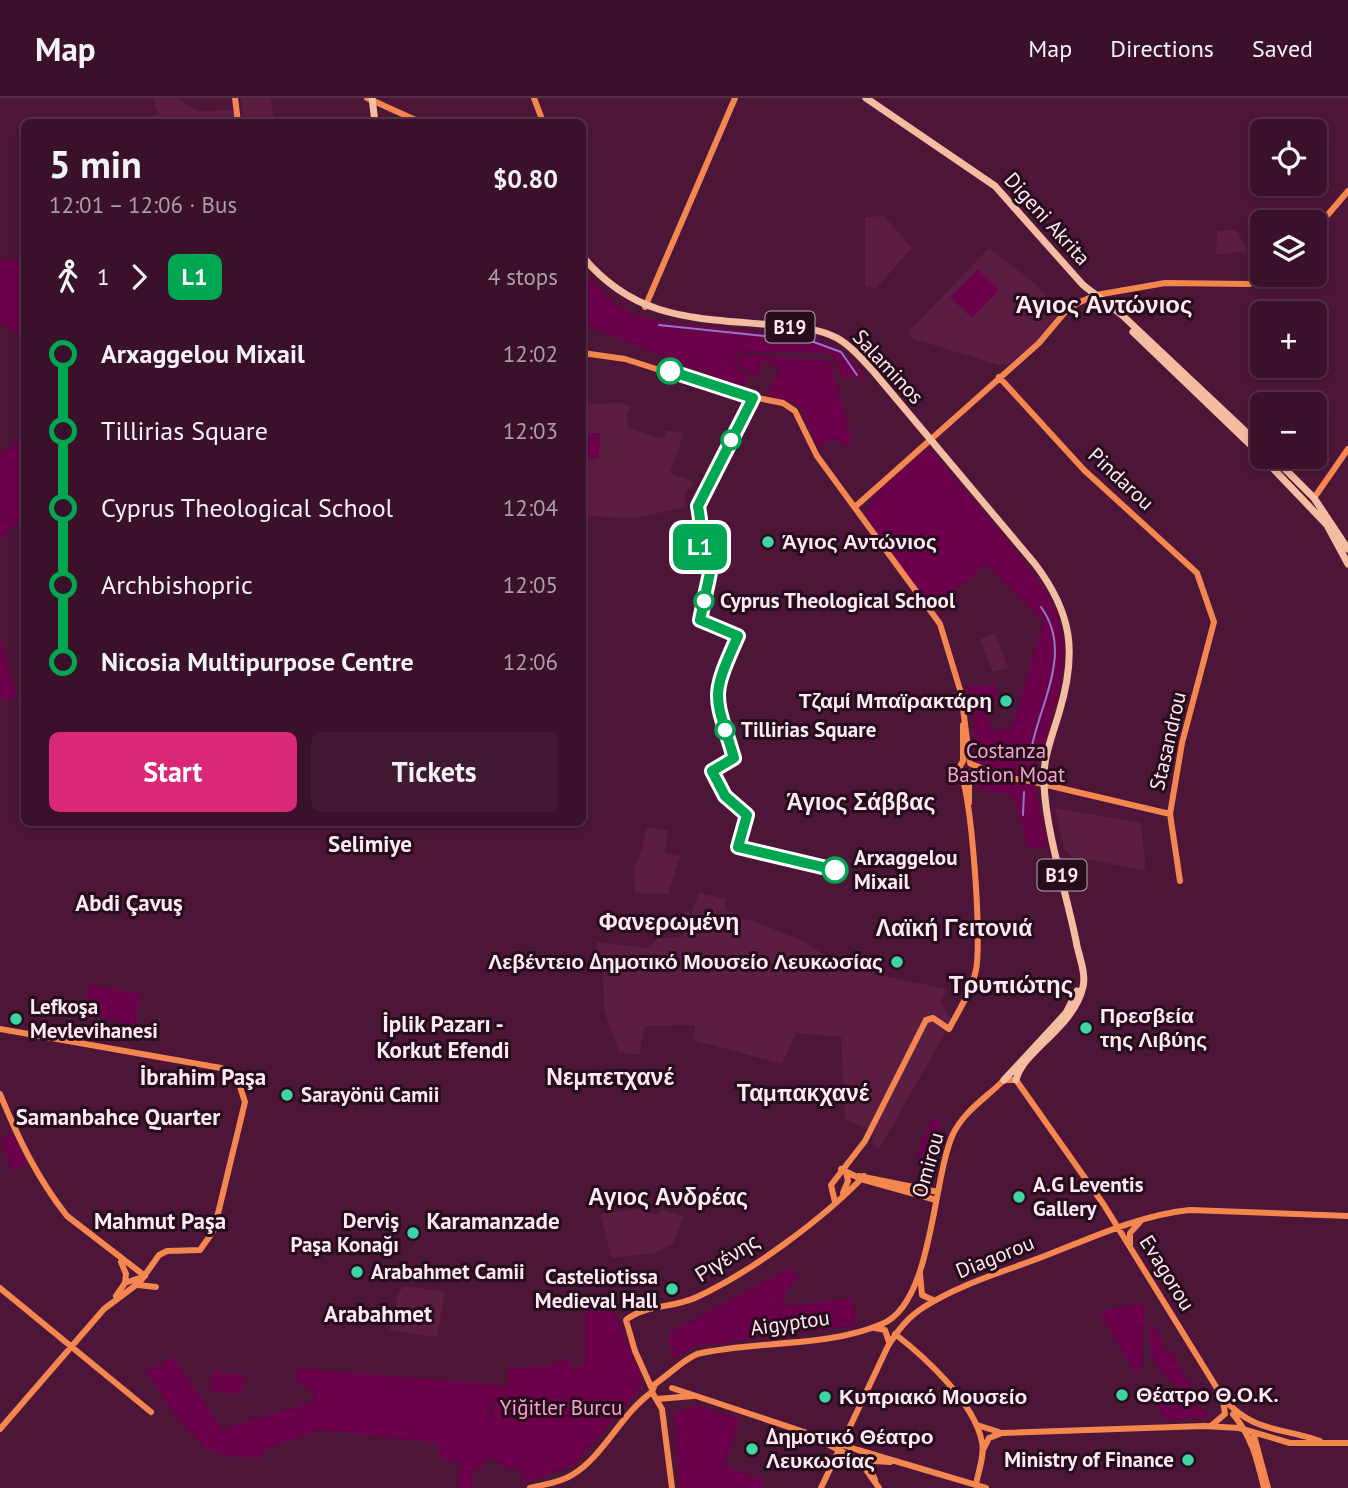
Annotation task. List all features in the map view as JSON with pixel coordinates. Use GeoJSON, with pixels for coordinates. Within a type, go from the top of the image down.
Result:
{"type":"FeatureCollection","features":[{"type":"Feature","properties":{"kind":"main road"},"geometry":{"type":"LineString","coordinates":[[370,98],[374,119]]}},
{"type":"Feature","properties":{"kind":"main road","name":"Digeni Akrita"},"geometry":{"type":"LineString","coordinates":[[866,98],[995,186],[1064,266],[1096,295]]}},
{"type":"Feature","properties":{"kind":"main road","name":"Salaminos"},"geometry":{"type":"LineString","coordinates":[[586,260],[612,288],[645,307],[678,316],[797,328],[834,337],[853,349],[873,370],[930,439]]}},
{"type":"Feature","properties":{"kind":"main road"},"geometry":{"type":"LineString","coordinates":[[1096,295],[1122,315],[1250,435]]}},
{"type":"Feature","properties":{"kind":"main road"},"geometry":{"type":"LineString","coordinates":[[1096,295],[1250,444]]}},
{"type":"Feature","properties":{"kind":"main road","name":"B19"},"geometry":{"type":"LineString","coordinates":[[930,439],[1042,573],[1065,614],[1070,641],[1070,670],[1048,747],[1044,784],[1052,836],[1085,980],[1077,1005],[1061,1027],[1021,1068],[1016,1080]]}},
{"type":"Feature","properties":{"kind":"main road"},"geometry":{"type":"LineString","coordinates":[[1274,469],[1327,525],[1348,564]]}},
{"type":"Feature","properties":{"kind":"main road"},"geometry":{"type":"LineString","coordinates":[[1285,469],[1314,498],[1348,549]]}},
{"type":"Feature","properties":{"kind":"main road","name":"B19"},"geometry":{"type":"LineString","coordinates":[[1003,1080],[1066,1013],[1076,994],[1082,967]]}},
{"type":"Feature","properties":{"kind":"street"},"geometry":{"type":"LineString","coordinates":[[235,98],[237,119]]}},
{"type":"Feature","properties":{"kind":"street"},"geometry":{"type":"LineString","coordinates":[[370,98],[413,119]]}},
{"type":"Feature","properties":{"kind":"street"},"geometry":{"type":"LineString","coordinates":[[534,98],[542,119]]}},
{"type":"Feature","properties":{"kind":"street"},"geometry":{"type":"LineString","coordinates":[[645,307],[735,98]]}},
{"type":"Feature","properties":{"kind":"street"},"geometry":{"type":"LineString","coordinates":[[1327,216],[1348,191]]}},
{"type":"Feature","properties":{"kind":"street"},"geometry":{"type":"LineString","coordinates":[[856,506],[1039,343],[1066,312],[1096,295],[1178,282],[1250,284]]}},
{"type":"Feature","properties":{"kind":"street"},"geometry":{"type":"LineString","coordinates":[[586,353],[625,359],[732,393],[786,405],[799,416],[817,456],[938,620],[951,653],[961,693],[968,763],[966,773],[977,921],[976,968],[966,998],[949,1029],[933,1018],[926,1020],[865,1141],[831,1188],[835,1202]]}},
{"type":"Feature","properties":{"kind":"street","name":"Pindarou"},"geometry":{"type":"LineString","coordinates":[[999,377],[1084,470],[1197,573],[1211,610]]}},
{"type":"Feature","properties":{"kind":"street"},"geometry":{"type":"LineString","coordinates":[[1314,498],[1348,449]]}},
{"type":"Feature","properties":{"kind":"street","name":"Stasandrou"},"geometry":{"type":"LineString","coordinates":[[1180,881],[1170,814],[1182,743],[1214,622],[1211,610]]}},
{"type":"Feature","properties":{"kind":"street"},"geometry":{"type":"LineString","coordinates":[[1001,775],[966,773],[959,767],[968,763],[1001,775],[1170,814]]}},
{"type":"Feature","properties":{"kind":"street"},"geometry":{"type":"LineString","coordinates":[[0,1029],[221,1068],[236,1074],[244,1097],[224,1192],[214,1230],[206,1245],[193,1252],[163,1252],[145,1276],[115,1297]]}},
{"type":"Feature","properties":{"kind":"street"},"geometry":{"type":"LineString","coordinates":[[1003,1080],[1016,1080]]}},
{"type":"Feature","properties":{"kind":"street","name":"Omirou"},"geometry":{"type":"LineString","coordinates":[[913,1290],[953,1135],[970,1110],[1003,1080]]}},
{"type":"Feature","properties":{"kind":"street","name":"Evagorou"},"geometry":{"type":"LineString","coordinates":[[1016,1080],[1118,1228],[1225,1401],[1240,1417],[1260,1426],[1320,1441]]}},
{"type":"Feature","properties":{"kind":"street"},"geometry":{"type":"LineString","coordinates":[[0,1094],[34,1171],[67,1216],[145,1276]]}},
{"type":"Feature","properties":{"kind":"street"},"geometry":{"type":"LineString","coordinates":[[844,1171],[936,1200]]}},
{"type":"Feature","properties":{"kind":"street"},"geometry":{"type":"LineString","coordinates":[[843,1195],[848,1182],[844,1171]]}},
{"type":"Feature","properties":{"kind":"street"},"geometry":{"type":"LineString","coordinates":[[859,1177],[938,1192]]}},
{"type":"Feature","properties":{"kind":"street","name":"Ριγένης"},"geometry":{"type":"LineString","coordinates":[[642,1366],[626,1320],[651,1309],[695,1298],[741,1274],[835,1202],[859,1177]]}},
{"type":"Feature","properties":{"kind":"street"},"geometry":{"type":"LineString","coordinates":[[851,1188],[883,1185]]}},
{"type":"Feature","properties":{"kind":"street","name":"Diagorou"},"geometry":{"type":"LineString","coordinates":[[895,1334],[908,1319],[939,1299],[1118,1228],[1140,1222],[1190,1210],[1348,1216]]}},
{"type":"Feature","properties":{"kind":"street"},"geometry":{"type":"LineString","coordinates":[[1130,1247],[1130,1233],[1140,1222]]}},
{"type":"Feature","properties":{"kind":"street"},"geometry":{"type":"LineString","coordinates":[[0,1429],[125,1283],[126,1271],[117,1256]]}},
{"type":"Feature","properties":{"kind":"street"},"geometry":{"type":"LineString","coordinates":[[921,1264],[922,1295],[928,1300],[939,1299]]}},
{"type":"Feature","properties":{"kind":"street"},"geometry":{"type":"LineString","coordinates":[[125,1283],[145,1276]]}},
{"type":"Feature","properties":{"kind":"street"},"geometry":{"type":"LineString","coordinates":[[133,1286],[147,1284],[156,1287]]}},
{"type":"Feature","properties":{"kind":"street"},"geometry":{"type":"LineString","coordinates":[[0,1288],[150,1412]]}},
{"type":"Feature","properties":{"kind":"street","name":"Aigyptou"},"geometry":{"type":"LineString","coordinates":[[654,1394],[660,1381],[680,1362],[697,1354],[873,1328],[901,1311],[913,1290]]}},
{"type":"Feature","properties":{"kind":"street"},"geometry":{"type":"LineString","coordinates":[[821,1488],[895,1334],[901,1311]]}},
{"type":"Feature","properties":{"kind":"street"},"geometry":{"type":"LineString","coordinates":[[873,1328],[887,1332],[888,1346]]}},
{"type":"Feature","properties":{"kind":"street"},"geometry":{"type":"LineString","coordinates":[[895,1334],[941,1373],[975,1424],[983,1450]]}},
{"type":"Feature","properties":{"kind":"street"},"geometry":{"type":"LineString","coordinates":[[642,1366],[671,1388],[858,1450],[986,1488]]}},
{"type":"Feature","properties":{"kind":"street"},"geometry":{"type":"LineString","coordinates":[[642,1366],[662,1409],[672,1488]]}},
{"type":"Feature","properties":{"kind":"street"},"geometry":{"type":"LineString","coordinates":[[670,1397],[671,1388]]}},
{"type":"Feature","properties":{"kind":"street"},"geometry":{"type":"LineString","coordinates":[[530,1488],[560,1481],[578,1472],[641,1401],[654,1394],[670,1397],[698,1396]]}},
{"type":"Feature","properties":{"kind":"street"},"geometry":{"type":"LineString","coordinates":[[1204,1426],[1223,1417],[1225,1401]]}},
{"type":"Feature","properties":{"kind":"street"},"geometry":{"type":"LineString","coordinates":[[1225,1401],[1249,1431],[1266,1488]]}},
{"type":"Feature","properties":{"kind":"street"},"geometry":{"type":"LineString","coordinates":[[1240,1417],[1260,1449],[1266,1488]]}},
{"type":"Feature","properties":{"kind":"street"},"geometry":{"type":"LineString","coordinates":[[975,1424],[1002,1433]]}},
{"type":"Feature","properties":{"kind":"street"},"geometry":{"type":"LineString","coordinates":[[976,1485],[983,1450],[989,1438],[1002,1433],[1204,1426],[1249,1431],[1275,1439],[1348,1443]]}},
{"type":"Feature","properties":{"kind":"street"},"geometry":{"type":"LineString","coordinates":[[1260,1426],[1262,1432],[1275,1439]]}},
{"type":"Feature","properties":{"kind":"street"},"geometry":{"type":"LineString","coordinates":[[802,1431],[858,1460],[874,1477]]}},
{"type":"Feature","properties":{"kind":"street"},"geometry":{"type":"LineString","coordinates":[[1260,1449],[1264,1443],[1275,1439]]}},
{"type":"Feature","properties":{"kind":"street"},"geometry":{"type":"LineString","coordinates":[[858,1450],[867,1461],[879,1488]]}},
{"type":"Feature","properties":{"kind":"street"},"geometry":{"type":"LineString","coordinates":[[858,1460],[912,1466]]}},
{"type":"Feature","properties":{"kind":"street"},"geometry":{"type":"LineString","coordinates":[[874,1477],[877,1466],[892,1463]]}},
{"type":"Feature","properties":{"kind":"shaded area"},"geometry":{"type":"Polygon","coordinates":[[[153,98],[177,98],[196,111],[235,110],[236,119],[150,119],[158,114],[153,98]]]}},
{"type":"Feature","properties":{"kind":"shaded area"},"geometry":{"type":"Polygon","coordinates":[[[241,98],[271,98],[274,119],[243,119],[241,98]]]}},
{"type":"Feature","properties":{"kind":"shaded area"},"geometry":{"type":"Polygon","coordinates":[[[884,216],[912,248],[876,288],[865,287],[865,217],[884,216]]]}},
{"type":"Feature","properties":{"kind":"shaded area"},"geometry":{"type":"Polygon","coordinates":[[[1217,231],[1238,232],[1247,251],[1216,255],[1217,231]]]}},
{"type":"Feature","properties":{"kind":"shaded area"},"geometry":{"type":"Polygon","coordinates":[[[989,248],[1035,284],[1060,310],[1036,342],[1009,364],[999,365],[911,338],[909,331],[989,248]]]}},
{"type":"Feature","properties":{"kind":"shaded area"},"geometry":{"type":"Polygon","coordinates":[[[620,403],[631,406],[627,415],[628,428],[661,438],[665,437],[666,430],[684,433],[670,473],[694,482],[685,494],[685,507],[636,518],[586,516],[586,404],[620,403]]]}},
{"type":"Feature","properties":{"kind":"shaded area"},"geometry":{"type":"Polygon","coordinates":[[[995,633],[1008,668],[992,672],[980,639],[995,633]]]}},
{"type":"Feature","properties":{"kind":"shaded area"},"geometry":{"type":"Polygon","coordinates":[[[1055,808],[1141,823],[1146,871],[1071,856],[1064,849],[1055,808]]]}},
{"type":"Feature","properties":{"kind":"shaded area"},"geometry":{"type":"Polygon","coordinates":[[[646,828],[668,830],[665,853],[680,856],[668,894],[635,893],[634,867],[642,850],[646,828]]]}},
{"type":"Feature","properties":{"kind":"shaded area"},"geometry":{"type":"Polygon","coordinates":[[[699,893],[726,899],[724,910],[735,913],[736,918],[751,920],[801,940],[841,965],[845,959],[870,964],[874,974],[947,989],[940,1002],[952,1021],[879,1149],[873,1146],[872,1130],[845,1120],[841,1037],[796,1033],[782,1064],[693,1040],[695,1025],[645,1026],[639,1055],[619,1052],[604,1010],[603,967],[595,965],[597,942],[647,948],[658,938],[683,937],[684,912],[691,913],[699,893]]]}},
{"type":"Feature","properties":{"kind":"shaded area"},"geometry":{"type":"Polygon","coordinates":[[[636,1209],[658,1215],[661,1209],[683,1216],[674,1243],[654,1253],[612,1258],[600,1214],[636,1209]]]}},
{"type":"Feature","properties":{"kind":"shaded area"},"geometry":{"type":"Polygon","coordinates":[[[404,1286],[445,1292],[437,1337],[387,1330],[395,1322],[397,1294],[404,1286]]]}},
{"type":"Feature","properties":{"kind":"green space"},"geometry":{"type":"Polygon","coordinates":[[[0,260],[21,261],[21,335],[0,324],[0,260]]]}},
{"type":"Feature","properties":{"kind":"green space"},"geometry":{"type":"Polygon","coordinates":[[[978,269],[999,290],[972,318],[950,297],[978,269]]]}},
{"type":"Feature","properties":{"kind":"green space"},"geometry":{"type":"Polygon","coordinates":[[[586,275],[617,305],[638,316],[665,322],[816,338],[842,351],[866,376],[861,380],[856,376],[841,380],[833,355],[825,353],[745,351],[737,353],[734,361],[738,369],[749,375],[743,388],[586,325],[586,275]]]}},
{"type":"Feature","properties":{"kind":"green space"},"geometry":{"type":"Polygon","coordinates":[[[743,354],[830,361],[852,440],[850,445],[842,446],[833,437],[818,448],[798,404],[766,395],[780,369],[763,360],[756,376],[738,365],[738,359],[743,354]]]}},
{"type":"Feature","properties":{"kind":"green space"},"geometry":{"type":"Polygon","coordinates":[[[586,433],[600,433],[599,459],[586,459],[586,433]]]}},
{"type":"Feature","properties":{"kind":"green space"},"geometry":{"type":"Polygon","coordinates":[[[21,441],[21,521],[0,539],[0,453],[21,441]]]}},
{"type":"Feature","properties":{"kind":"green space","name":"Costanza Bastion Moat"},"geometry":{"type":"Polygon","coordinates":[[[930,448],[1036,576],[1058,616],[1064,653],[1062,672],[1035,779],[1047,846],[1028,849],[1014,796],[977,788],[973,711],[987,711],[990,729],[996,732],[1012,727],[1044,621],[985,564],[971,579],[929,606],[866,516],[872,499],[930,448]]]}},
{"type":"Feature","properties":{"kind":"green space"},"geometry":{"type":"Polygon","coordinates":[[[0,637],[17,699],[0,698],[0,637]]]}},
{"type":"Feature","properties":{"kind":"green space"},"geometry":{"type":"Polygon","coordinates":[[[995,685],[998,698],[989,703],[971,702],[966,687],[995,685]]]}},
{"type":"Feature","properties":{"kind":"green space"},"geometry":{"type":"Polygon","coordinates":[[[89,985],[141,994],[135,1026],[84,1012],[89,985]]]}},
{"type":"Feature","properties":{"kind":"green space"},"geometry":{"type":"Polygon","coordinates":[[[930,1119],[940,1120],[929,1161],[922,1156],[915,1158],[929,1130],[930,1119]]]}},
{"type":"Feature","properties":{"kind":"green space"},"geometry":{"type":"Polygon","coordinates":[[[9,1133],[14,1136],[27,1164],[14,1171],[2,1147],[2,1137],[9,1133]]]}},
{"type":"Feature","properties":{"kind":"green space"},"geometry":{"type":"Polygon","coordinates":[[[791,1267],[798,1279],[782,1295],[785,1306],[852,1298],[856,1325],[693,1347],[672,1359],[669,1333],[791,1267]]]}},
{"type":"Feature","properties":{"kind":"green space"},"geometry":{"type":"Polygon","coordinates":[[[1145,1303],[1141,1370],[1136,1375],[1101,1316],[1105,1310],[1145,1303]]]}},
{"type":"Feature","properties":{"kind":"green space","name":"Yiğitler Burcu"},"geometry":{"type":"Polygon","coordinates":[[[585,1304],[613,1306],[640,1374],[642,1386],[575,1464],[522,1484],[521,1469],[504,1468],[495,1459],[482,1462],[483,1468],[473,1470],[472,1488],[458,1488],[461,1462],[439,1458],[439,1443],[319,1430],[265,1449],[262,1458],[227,1456],[206,1449],[174,1414],[146,1371],[173,1357],[222,1429],[311,1403],[314,1397],[311,1389],[295,1382],[297,1368],[508,1386],[508,1402],[494,1403],[488,1410],[489,1416],[495,1404],[509,1403],[508,1368],[549,1366],[569,1358],[571,1368],[585,1363],[585,1304]]]}},
{"type":"Feature","properties":{"kind":"green space"},"geometry":{"type":"Polygon","coordinates":[[[1151,1323],[1163,1339],[1161,1348],[1171,1351],[1197,1397],[1175,1383],[1159,1368],[1150,1348],[1151,1323]]]}},
{"type":"Feature","properties":{"kind":"green space"},"geometry":{"type":"Polygon","coordinates":[[[212,1372],[244,1375],[242,1394],[210,1391],[212,1372]]]}},
{"type":"Feature","properties":{"kind":"green space"},"geometry":{"type":"Polygon","coordinates":[[[1169,1390],[1215,1417],[1165,1420],[1152,1399],[1169,1390]]]}},
{"type":"Feature","properties":{"kind":"green space"},"geometry":{"type":"Polygon","coordinates":[[[696,1405],[740,1419],[724,1466],[762,1479],[764,1488],[679,1488],[674,1414],[696,1405]]]}},
{"type":"Feature","properties":{"kind":"waterway"},"geometry":{"type":"LineString","coordinates":[[659,325],[811,341],[841,352],[857,375]]}},
{"type":"Feature","properties":{"kind":"waterway"},"geometry":{"type":"LineString","coordinates":[[1030,756],[1054,662],[1055,643],[1051,625],[1041,607]]}},
{"type":"Feature","properties":{"kind":"waterway"},"geometry":{"type":"LineString","coordinates":[[1023,815],[1024,792]]}},
{"type":"Feature","properties":{"kind":"bus line","name":"L1"},"geometry":{"type":"LineString","coordinates":[[670,371],[753,398],[698,506],[700,519],[696,531],[697,540],[710,559],[711,568],[700,620],[738,636],[716,689],[716,707],[734,758],[712,771],[725,796],[747,815],[738,847],[835,870]]}},
{"type":"Feature","properties":{"kind":"place","name":"Άγιος Αντώνιος"},"geometry":{"type":"Point","coordinates":[768,542]}},
{"type":"Feature","properties":{"kind":"place","name":"Cyprus Theological School"},"geometry":{"type":"Point","coordinates":[704,601]}},
{"type":"Feature","properties":{"kind":"place","name":"Τζαμί Μπαϊρακτάρη"},"geometry":{"type":"Point","coordinates":[1006,701]}},
{"type":"Feature","properties":{"kind":"place","name":"Tillirias Square"},"geometry":{"type":"Point","coordinates":[725,730]}},
{"type":"Feature","properties":{"kind":"place","name":"Arxaggelou Mixail"},"geometry":{"type":"Point","coordinates":[835,870]}},
{"type":"Feature","properties":{"kind":"place","name":"Λεβέντειο Δημοτικό Μουσείο Λευκωσίας"},"geometry":{"type":"Point","coordinates":[897,962]}},
{"type":"Feature","properties":{"kind":"place","name":"Lefkoşa Mevlevihanesi"},"geometry":{"type":"Point","coordinates":[16,1019]}},
{"type":"Feature","properties":{"kind":"place","name":"Πρεσβεία της Λιβύης"},"geometry":{"type":"Point","coordinates":[1086,1028]}},
{"type":"Feature","properties":{"kind":"place","name":"Sarayönü Camii"},"geometry":{"type":"Point","coordinates":[287,1095]}},
{"type":"Feature","properties":{"kind":"place","name":"A.G Leventis Gallery"},"geometry":{"type":"Point","coordinates":[1019,1197]}},
{"type":"Feature","properties":{"kind":"place","name":"Derviş Paşa Konağı"},"geometry":{"type":"Point","coordinates":[413,1233]}},
{"type":"Feature","properties":{"kind":"place","name":"Arabahmet Camii"},"geometry":{"type":"Point","coordinates":[357,1272]}},
{"type":"Feature","properties":{"kind":"place","name":"Casteliotissa Medieval Hall"},"geometry":{"type":"Point","coordinates":[672,1289]}},
{"type":"Feature","properties":{"kind":"place","name":"Θέατρο Θ.Ο.Κ."},"geometry":{"type":"Point","coordinates":[1122,1395]}},
{"type":"Feature","properties":{"kind":"place","name":"Κυπριακό Μουσείο"},"geometry":{"type":"Point","coordinates":[825,1397]}},
{"type":"Feature","properties":{"kind":"place","name":"Δημοτικό Θέατρο Λευκωσίας"},"geometry":{"type":"Point","coordinates":[752,1449]}},
{"type":"Feature","properties":{"kind":"place","name":"Ministry of Finance"},"geometry":{"type":"Point","coordinates":[1188,1460]}},
{"type":"Feature","properties":{"kind":"district","name":"Άγιος Αντώνιος"},"geometry":{"type":"Point","coordinates":[1104,305]}},
{"type":"Feature","properties":{"kind":"district","name":"Άγιος Σάββας"},"geometry":{"type":"Point","coordinates":[861,802]}},
{"type":"Feature","properties":{"kind":"district","name":"Selimiye"},"geometry":{"type":"Point","coordinates":[370,844]}},
{"type":"Feature","properties":{"kind":"district","name":"Abdi Çavuş"},"geometry":{"type":"Point","coordinates":[129,903]}},
{"type":"Feature","properties":{"kind":"district","name":"Φανερωμένη"},"geometry":{"type":"Point","coordinates":[669,922]}},
{"type":"Feature","properties":{"kind":"district","name":"Λαϊκή Γειτονιά"},"geometry":{"type":"Point","coordinates":[954,928]}},
{"type":"Feature","properties":{"kind":"district","name":"Τρυπιώτης"},"geometry":{"type":"Point","coordinates":[1011,985]}},
{"type":"Feature","properties":{"kind":"district","name":"İplik Pazarı - Korkut Efendi"},"geometry":{"type":"Point","coordinates":[443,1037]}},
{"type":"Feature","properties":{"kind":"district","name":"İbrahim Paşa"},"geometry":{"type":"Point","coordinates":[203,1077]}},
{"type":"Feature","properties":{"kind":"district","name":"Νεμπετχανέ"},"geometry":{"type":"Point","coordinates":[610,1077]}},
{"type":"Feature","properties":{"kind":"district","name":"Ταμπακχανέ"},"geometry":{"type":"Point","coordinates":[803,1093]}},
{"type":"Feature","properties":{"kind":"district","name":"Samanbahce Quarter"},"geometry":{"type":"Point","coordinates":[118,1117]}},
{"type":"Feature","properties":{"kind":"district","name":"Αγιος Ανδρέας"},"geometry":{"type":"Point","coordinates":[668,1197]}},
{"type":"Feature","properties":{"kind":"district","name":"Mahmut Paşa"},"geometry":{"type":"Point","coordinates":[160,1221]}},
{"type":"Feature","properties":{"kind":"district","name":"Karamanzade"},"geometry":{"type":"Point","coordinates":[493,1221]}},
{"type":"Feature","properties":{"kind":"district","name":"Arabahmet"},"geometry":{"type":"Point","coordinates":[378,1314]}}]}
